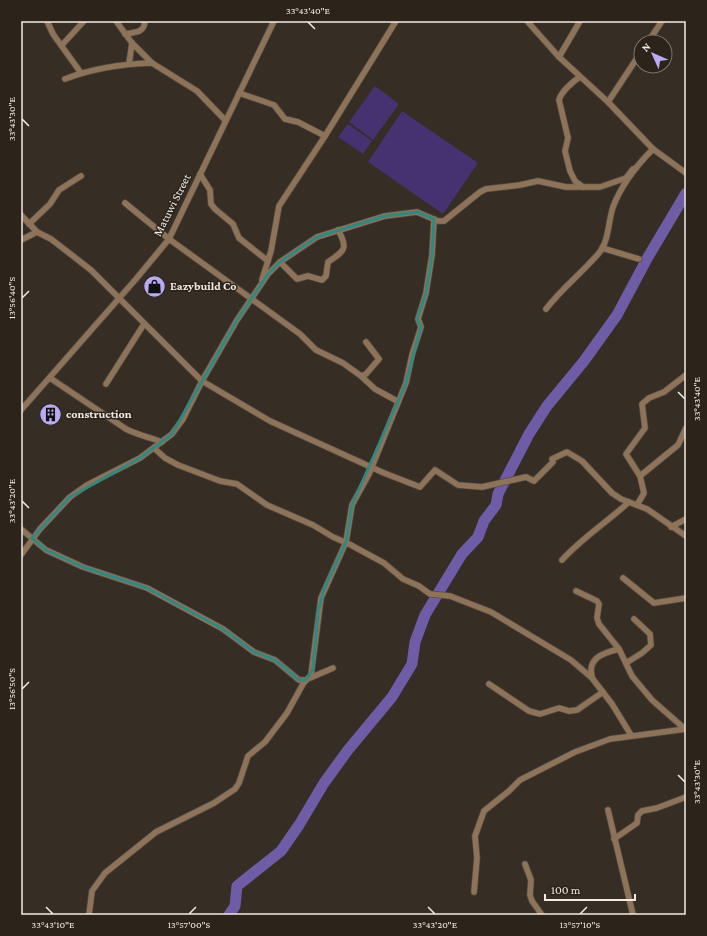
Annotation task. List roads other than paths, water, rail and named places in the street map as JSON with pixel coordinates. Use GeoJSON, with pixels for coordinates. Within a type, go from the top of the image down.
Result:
{"type":"FeatureCollection","features":[{"type":"Feature","properties":{"kind":"street"},"geometry":{"type":"LineString","coordinates":[[47,21],[53,34],[62,44],[81,73]]}},
{"type":"Feature","properties":{"kind":"street"},"geometry":{"type":"LineString","coordinates":[[62,44],[84,21]]}},
{"type":"Feature","properties":{"kind":"street"},"geometry":{"type":"LineString","coordinates":[[116,21],[132,43],[152,63],[197,91],[225,120]]}},
{"type":"Feature","properties":{"kind":"street"},"geometry":{"type":"LineString","coordinates":[[126,34],[141,31],[144,27],[145,21]]}},
{"type":"Feature","properties":{"kind":"street","name":"Matuwi Street"},"geometry":{"type":"LineString","coordinates":[[21,410],[119,299],[169,239],[274,21]]}},
{"type":"Feature","properties":{"kind":"street"},"geometry":{"type":"LineString","coordinates":[[260,286],[278,223],[279,206],[325,136],[396,21]]}},
{"type":"Feature","properties":{"kind":"street"},"geometry":{"type":"LineString","coordinates":[[527,21],[559,57],[608,102],[653,149],[686,172]]}},
{"type":"Feature","properties":{"kind":"street"},"geometry":{"type":"LineString","coordinates":[[559,57],[580,21]]}},
{"type":"Feature","properties":{"kind":"street"},"geometry":{"type":"LineString","coordinates":[[653,34],[662,21]]}},
{"type":"Feature","properties":{"kind":"street"},"geometry":{"type":"LineString","coordinates":[[128,64],[132,43]]}},
{"type":"Feature","properties":{"kind":"street"},"geometry":{"type":"LineString","coordinates":[[65,79],[81,73],[128,64],[152,63]]}},
{"type":"Feature","properties":{"kind":"street"},"geometry":{"type":"LineString","coordinates":[[608,102],[633,64]]}},
{"type":"Feature","properties":{"kind":"street"},"geometry":{"type":"LineString","coordinates":[[580,77],[571,83],[560,96],[559,100],[568,138],[565,151],[570,171],[575,181],[585,188]]}},
{"type":"Feature","properties":{"kind":"street"},"geometry":{"type":"LineString","coordinates":[[239,93],[274,105],[285,119],[298,122],[325,136]]}},
{"type":"Feature","properties":{"kind":"street"},"geometry":{"type":"LineString","coordinates":[[546,309],[558,293],[599,253],[602,248],[616,199],[636,168],[653,149]]}},
{"type":"Feature","properties":{"kind":"street"},"geometry":{"type":"LineString","coordinates":[[21,556],[32,538],[70,497],[87,485],[120,469],[154,448],[178,427],[202,381],[251,298],[268,274],[280,262],[312,240],[338,230],[391,215],[417,212],[441,222],[447,220],[480,192],[486,189],[520,185],[538,181],[561,186],[585,188],[600,187],[626,178],[633,169],[636,168]]}},
{"type":"Feature","properties":{"kind":"street"},"geometry":{"type":"LineString","coordinates":[[200,174],[210,190],[211,204],[232,224],[239,238],[268,261]]}},
{"type":"Feature","properties":{"kind":"street"},"geometry":{"type":"LineString","coordinates":[[29,224],[50,204],[59,190],[81,176]]}},
{"type":"Feature","properties":{"kind":"street"},"geometry":{"type":"LineString","coordinates":[[125,203],[169,239],[300,334],[316,350],[344,363],[375,389],[397,401]]}},
{"type":"Feature","properties":{"kind":"street"},"geometry":{"type":"LineString","coordinates":[[21,215],[37,232],[51,239],[84,264],[202,381],[270,421],[420,487],[435,470],[458,485],[482,487],[526,477],[534,481],[553,462],[552,459],[567,452],[590,467],[612,493],[647,509],[686,536]]}},
{"type":"Feature","properties":{"kind":"street"},"geometry":{"type":"LineString","coordinates":[[89,915],[92,891],[105,873],[156,832],[214,803],[235,789],[239,783],[248,756],[265,742],[287,713],[313,669],[321,598],[346,542],[352,505],[371,466],[397,401],[405,386],[420,327],[418,319],[426,293],[432,255],[434,219]]}},
{"type":"Feature","properties":{"kind":"street"},"geometry":{"type":"LineString","coordinates":[[280,262],[297,279],[308,276],[322,280],[326,276],[328,262],[340,254],[344,248],[343,240],[338,230]]}},
{"type":"Feature","properties":{"kind":"street"},"geometry":{"type":"LineString","coordinates":[[21,240],[37,232]]}},
{"type":"Feature","properties":{"kind":"street"},"geometry":{"type":"LineString","coordinates":[[602,248],[639,259]]}},
{"type":"Feature","properties":{"kind":"street"},"geometry":{"type":"LineString","coordinates":[[106,384],[144,324]]}},
{"type":"Feature","properties":{"kind":"street"},"geometry":{"type":"LineString","coordinates":[[361,376],[366,374],[379,359],[366,342]]}},
{"type":"Feature","properties":{"kind":"street"},"geometry":{"type":"LineString","coordinates":[[637,504],[644,492],[640,476],[626,454],[627,450],[645,428],[642,404],[649,398],[664,392],[686,375]]}},
{"type":"Feature","properties":{"kind":"street"},"geometry":{"type":"LineString","coordinates":[[50,378],[126,429],[135,434],[142,434],[162,442]]}},
{"type":"Feature","properties":{"kind":"street"},"geometry":{"type":"LineString","coordinates":[[640,476],[678,445],[686,428]]}},
{"type":"Feature","properties":{"kind":"street"},"geometry":{"type":"LineString","coordinates":[[154,448],[165,458],[174,463],[220,481],[237,484],[267,505],[299,518],[333,537],[346,542],[384,564],[403,579],[419,586],[430,594],[450,596],[491,612],[571,660],[592,678],[631,735]]}},
{"type":"Feature","properties":{"kind":"street"},"geometry":{"type":"LineString","coordinates":[[562,560],[582,540],[604,524],[629,502]]}},
{"type":"Feature","properties":{"kind":"street"},"geometry":{"type":"LineString","coordinates":[[671,527],[686,519]]}},
{"type":"Feature","properties":{"kind":"street"},"geometry":{"type":"LineString","coordinates":[[21,529],[46,550],[83,567],[147,588],[223,629],[254,652],[275,660],[299,680],[307,679],[333,668]]}},
{"type":"Feature","properties":{"kind":"street"},"geometry":{"type":"LineString","coordinates":[[623,578],[654,603],[686,598]]}},
{"type":"Feature","properties":{"kind":"street"},"geometry":{"type":"LineString","coordinates":[[576,591],[597,601],[599,604],[597,618],[599,624],[619,649],[632,676],[642,690],[685,729]]}},
{"type":"Feature","properties":{"kind":"street"},"geometry":{"type":"LineString","coordinates":[[626,663],[642,653],[651,645],[650,634],[634,619]]}},
{"type":"Feature","properties":{"kind":"street"},"geometry":{"type":"LineString","coordinates":[[592,678],[591,666],[597,656],[619,649]]}},
{"type":"Feature","properties":{"kind":"street"},"geometry":{"type":"LineString","coordinates":[[489,684],[529,711],[540,714],[559,708],[570,711],[577,710],[603,692]]}},
{"type":"Feature","properties":{"kind":"street"},"geometry":{"type":"LineString","coordinates":[[474,892],[477,858],[475,836],[486,808],[509,791],[524,777],[605,740],[631,735],[685,729]]}},
{"type":"Feature","properties":{"kind":"street"},"geometry":{"type":"LineString","coordinates":[[614,839],[637,823],[638,815],[642,811],[657,808],[686,797]]}},
{"type":"Feature","properties":{"kind":"street"},"geometry":{"type":"LineString","coordinates":[[608,810],[633,915]]}},
{"type":"Feature","properties":{"kind":"street"},"geometry":{"type":"LineString","coordinates":[[525,864],[531,880],[530,895],[532,901],[542,915]]}},
{"type":"Feature","properties":{"kind":"waterway"},"geometry":{"type":"LineString","coordinates":[[229,915],[235,906],[237,886],[281,851],[299,825],[324,783],[348,750],[392,697],[412,664],[415,642],[425,615],[462,554],[478,537],[484,521],[496,505],[498,494],[529,434],[547,406],[584,361],[617,315],[648,257],[686,193]]}},
{"type":"Feature","properties":{"kind":"place","name":"Eazybuild Co"},"geometry":{"type":"Point","coordinates":[155,286]}},
{"type":"Feature","properties":{"kind":"place","name":"construction"},"geometry":{"type":"Point","coordinates":[51,414]}}]}
